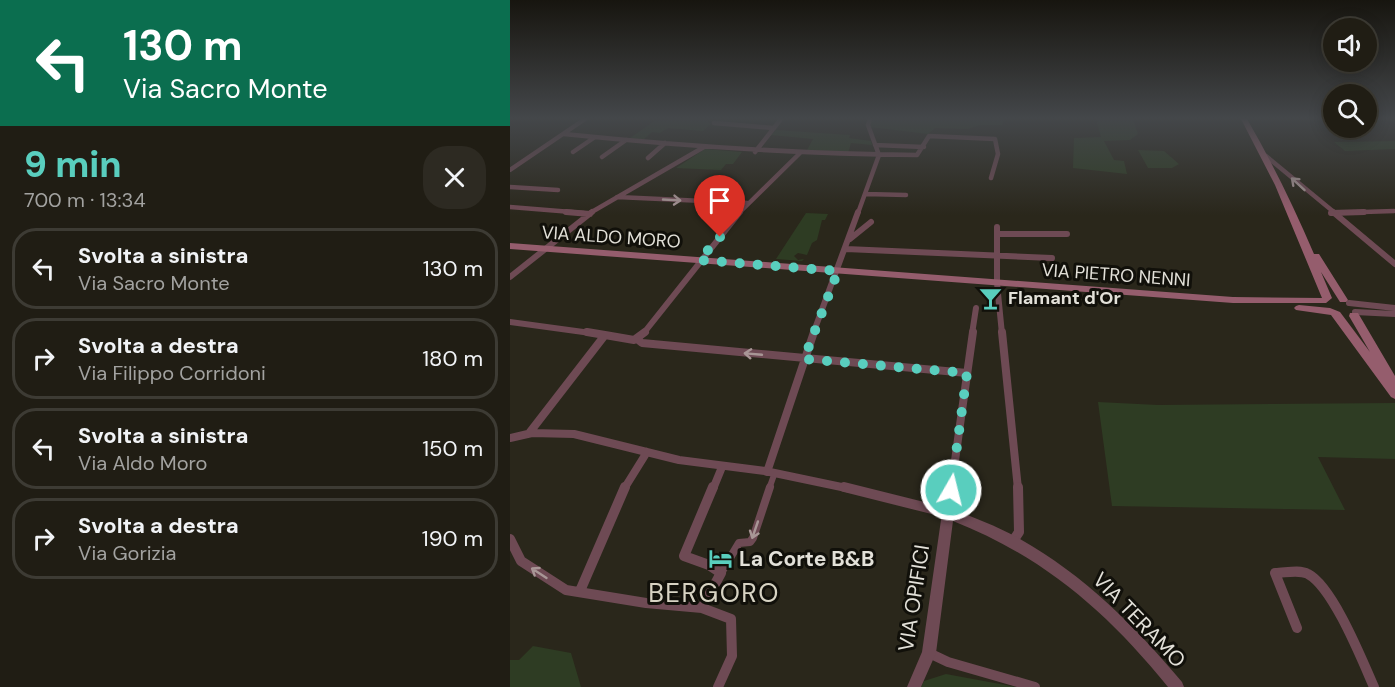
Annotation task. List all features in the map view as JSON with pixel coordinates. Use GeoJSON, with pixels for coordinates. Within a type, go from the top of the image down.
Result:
{"type":"FeatureCollection","features":[{"type":"Feature","properties":{"kind":"main road"},"geometry":{"type":"LineString","coordinates":[[1263,151],[1299,227],[1325,300],[1333,314],[1395,394]]}},
{"type":"Feature","properties":{"kind":"main road"},"geometry":{"type":"LineString","coordinates":[[1299,227],[1350,308],[1395,387]]}},
{"type":"Feature","properties":{"kind":"main road","name":"VIA ALDO MORO"},"geometry":{"type":"LineString","coordinates":[[510,246],[997,283]]}},
{"type":"Feature","properties":{"kind":"main road","name":"VIA PIETRO NENNI"},"geometry":{"type":"LineString","coordinates":[[997,283],[1233,300],[1333,314],[1350,308]]}},
{"type":"Feature","properties":{"kind":"main road","name":"VIA PIETRO NENNI"},"geometry":{"type":"LineString","coordinates":[[1233,300],[1325,300],[1350,308]]}},
{"type":"Feature","properties":{"kind":"street"},"geometry":{"type":"LineString","coordinates":[[510,170],[538,151]]}},
{"type":"Feature","properties":{"kind":"street"},"geometry":{"type":"LineString","coordinates":[[602,158],[611,151]]}},
{"type":"Feature","properties":{"kind":"street"},"geometry":{"type":"LineString","coordinates":[[648,158],[656,151]]}},
{"type":"Feature","properties":{"kind":"street"},"geometry":{"type":"LineString","coordinates":[[510,277],[590,213],[614,197],[658,176],[698,151]]}},
{"type":"Feature","properties":{"kind":"street"},"geometry":{"type":"LineString","coordinates":[[745,151],[879,155],[917,155],[920,151]]}},
{"type":"Feature","properties":{"kind":"street"},"geometry":{"type":"LineString","coordinates":[[702,608],[739,543],[750,542],[753,538],[804,359],[850,240],[879,155],[877,151]]}},
{"type":"Feature","properties":{"kind":"street"},"geometry":{"type":"LineString","coordinates":[[991,178],[998,161],[999,151]]}},
{"type":"Feature","properties":{"kind":"street"},"geometry":{"type":"LineString","coordinates":[[637,339],[747,203],[800,153]]}},
{"type":"Feature","properties":{"kind":"street"},"geometry":{"type":"LineString","coordinates":[[1266,156],[1331,213],[1395,264]]}},
{"type":"Feature","properties":{"kind":"street"},"geometry":{"type":"LineString","coordinates":[[510,187],[558,190]]}},
{"type":"Feature","properties":{"kind":"street"},"geometry":{"type":"LineString","coordinates":[[866,194],[906,195]]}},
{"type":"Feature","properties":{"kind":"street"},"geometry":{"type":"LineString","coordinates":[[614,197],[747,203]]}},
{"type":"Feature","properties":{"kind":"street"},"geometry":{"type":"LineString","coordinates":[[510,207],[590,213]]}},
{"type":"Feature","properties":{"kind":"street"},"geometry":{"type":"LineString","coordinates":[[1331,213],[1394,211]]}},
{"type":"Feature","properties":{"kind":"street"},"geometry":{"type":"LineString","coordinates":[[850,240],[871,222]]}},
{"type":"Feature","properties":{"kind":"street"},"geometry":{"type":"LineString","coordinates":[[1013,541],[1018,532],[1020,512],[997,283],[999,255],[997,231],[1067,234]]}},
{"type":"Feature","properties":{"kind":"street"},"geometry":{"type":"LineString","coordinates":[[846,249],[1052,258]]}},
{"type":"Feature","properties":{"kind":"street"},"geometry":{"type":"LineString","coordinates":[[510,438],[544,430],[576,433],[647,452],[722,467],[770,473],[902,500],[948,513],[976,308]]}},
{"type":"Feature","properties":{"kind":"street"},"geometry":{"type":"LineString","coordinates":[[1350,308],[1395,309]]}},
{"type":"Feature","properties":{"kind":"street"},"geometry":{"type":"LineString","coordinates":[[1350,308],[1395,314]]}},
{"type":"Feature","properties":{"kind":"street"},"geometry":{"type":"LineString","coordinates":[[510,322],[637,339],[642,343],[967,373]]}},
{"type":"Feature","properties":{"kind":"street"},"geometry":{"type":"LineString","coordinates":[[530,432],[605,335]]}},
{"type":"Feature","properties":{"kind":"street"},"geometry":{"type":"LineString","coordinates":[[580,591],[623,490],[647,452]]}},
{"type":"Feature","properties":{"kind":"street"},"geometry":{"type":"LineString","coordinates":[[721,573],[708,565],[684,556],[722,467]]}},
{"type":"Feature","properties":{"kind":"street","name":"VIA TERAMO"},"geometry":{"type":"LineString","coordinates":[[948,513],[1013,541],[1066,576],[1104,606],[1155,659],[1177,687]]}},
{"type":"Feature","properties":{"kind":"street","name":"VIA OPIFICI"},"geometry":{"type":"LineString","coordinates":[[914,687],[929,653],[948,513]]}},
{"type":"Feature","properties":{"kind":"street"},"geometry":{"type":"LineString","coordinates":[[510,539],[521,561],[566,590],[646,603],[702,608],[731,619],[732,656],[718,687]]}},
{"type":"Feature","properties":{"kind":"street"},"geometry":{"type":"LineString","coordinates":[[1297,628],[1275,573],[1300,572],[1315,579],[1328,595],[1374,687]]}},
{"type":"Feature","properties":{"kind":"street"},"geometry":{"type":"LineString","coordinates":[[929,653],[948,662],[1035,687]]}},
{"type":"Feature","properties":{"kind":"green space"},"geometry":{"type":"Polygon","coordinates":[[[702,151],[742,152],[733,164],[726,164],[721,170],[676,168],[702,151]]]}},
{"type":"Feature","properties":{"kind":"green space"},"geometry":{"type":"Polygon","coordinates":[[[807,151],[849,151],[848,153],[807,151]]]}},
{"type":"Feature","properties":{"kind":"green space"},"geometry":{"type":"Polygon","coordinates":[[[1074,151],[1109,151],[1114,160],[1124,161],[1127,174],[1073,168],[1074,151]]]}},
{"type":"Feature","properties":{"kind":"green space"},"geometry":{"type":"Polygon","coordinates":[[[1139,151],[1164,151],[1179,164],[1172,168],[1148,168],[1139,151]]]}},
{"type":"Feature","properties":{"kind":"green space"},"geometry":{"type":"Polygon","coordinates":[[[806,213],[828,214],[825,220],[822,220],[817,240],[812,243],[807,255],[798,253],[794,256],[798,260],[804,259],[802,261],[776,259],[806,213]]]}},
{"type":"Feature","properties":{"kind":"green space"},"geometry":{"type":"Polygon","coordinates":[[[1098,402],[1158,405],[1395,403],[1395,459],[1318,457],[1345,510],[1112,506],[1098,402]]]}},
{"type":"Feature","properties":{"kind":"green space"},"geometry":{"type":"Polygon","coordinates":[[[533,646],[571,653],[581,687],[510,687],[510,660],[519,660],[533,646]]]}},
{"type":"Feature","properties":{"kind":"green space"},"geometry":{"type":"Polygon","coordinates":[[[946,674],[1016,687],[921,687],[924,681],[946,674]]]}},
{"type":"Feature","properties":{"kind":"place","name":"Flamant d'Or"},"geometry":{"type":"Point","coordinates":[990,298]}},
{"type":"Feature","properties":{"kind":"place","name":"La Corte B&B"},"geometry":{"type":"Point","coordinates":[721,559]}},
{"type":"Feature","properties":{"kind":"district","name":"BERGORO"},"geometry":{"type":"Point","coordinates":[714,593]}},
{"type":"Feature","properties":{"kind":"route"},"geometry":{"type":"LineString","coordinates":[[720,237],[699,260],[838,271],[804,359],[967,373],[951,490]]}}]}
